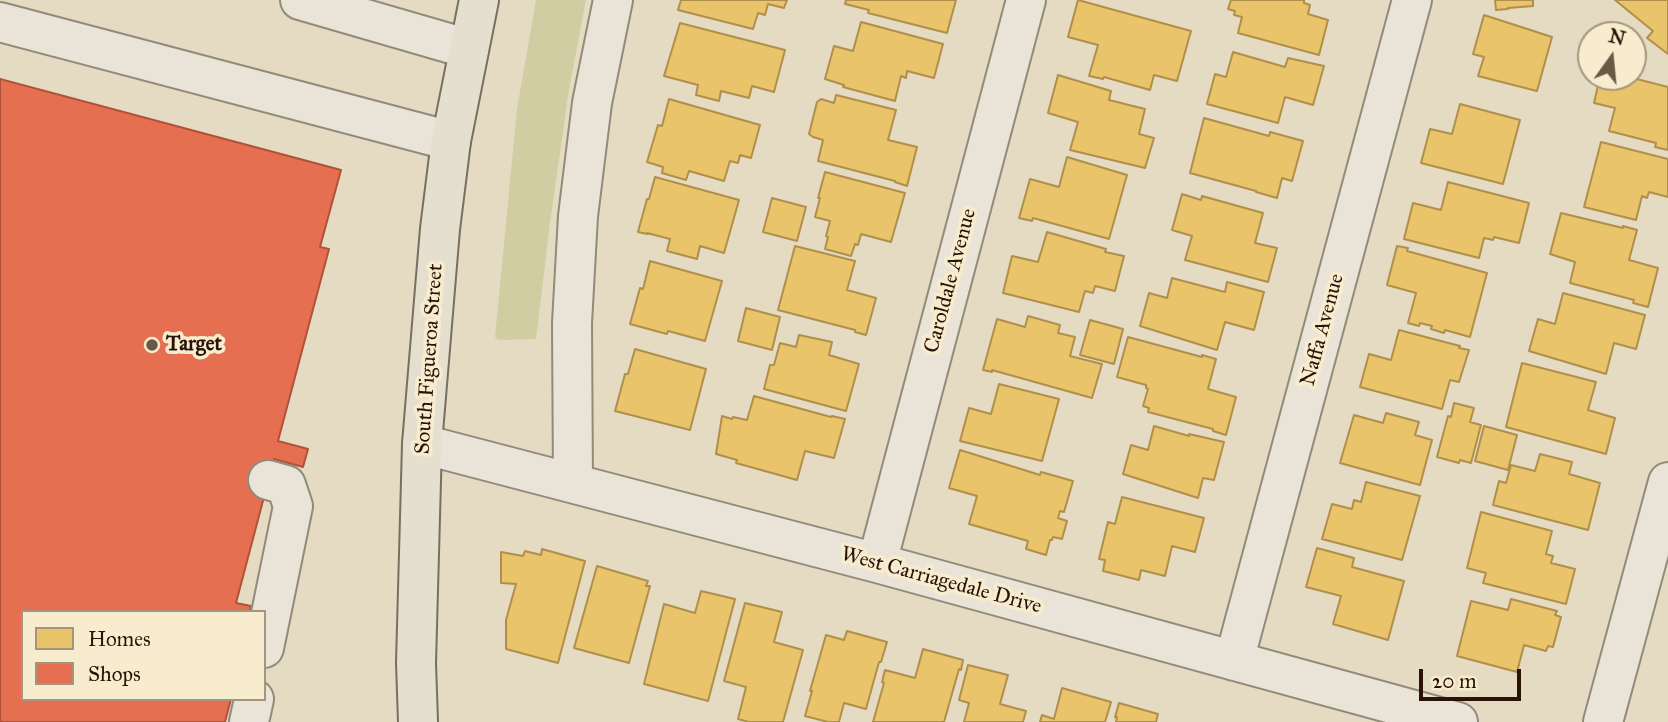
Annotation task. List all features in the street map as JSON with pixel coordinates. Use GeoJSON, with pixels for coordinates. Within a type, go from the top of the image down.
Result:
{"type":"FeatureCollection","features":[{"type":"Feature","properties":{"kind":"main road","name":"South Figueroa Street"},"geometry":{"type":"LineString","coordinates":[[418,722],[416,663],[422,443],[440,229],[451,141],[478,0]]}},
{"type":"Feature","properties":{"kind":"street"},"geometry":{"type":"LineString","coordinates":[[300,0],[469,49]]}},
{"type":"Feature","properties":{"kind":"street"},"geometry":{"type":"LineString","coordinates":[[573,483],[572,323],[578,216],[592,103],[613,0]]}},
{"type":"Feature","properties":{"kind":"street","name":"Caroldale Avenue"},"geometry":{"type":"LineString","coordinates":[[877,563],[1026,0]]}},
{"type":"Feature","properties":{"kind":"street","name":"Naffa Avenue"},"geometry":{"type":"LineString","coordinates":[[1234,661],[1412,0]]}},
{"type":"Feature","properties":{"kind":"street"},"geometry":{"type":"LineString","coordinates":[[0,22],[451,141]]}},
{"type":"Feature","properties":{"kind":"street","name":"West Carriagedale Drive"},"geometry":{"type":"LineString","coordinates":[[422,443],[877,563],[1458,722]]}},
{"type":"Feature","properties":{"kind":"street"},"geometry":{"type":"LineString","coordinates":[[266,638],[293,506],[286,485],[268,480]]}},
{"type":"Feature","properties":{"kind":"street"},"geometry":{"type":"LineString","coordinates":[[1603,722],[1668,482]]}},
{"type":"Feature","properties":{"kind":"street"},"geometry":{"type":"LineString","coordinates":[[249,722],[254,701]]}},
{"type":"Feature","properties":{"kind":"shaded area"},"geometry":{"type":"Polygon","coordinates":[[[536,0],[586,0],[569,89],[536,339],[498,340],[495,337],[517,109],[536,0]]]}},
{"type":"Feature","properties":{"kind":"building: Homes"},"geometry":{"type":"Polygon","coordinates":[[[681,0],[787,0],[784,8],[768,4],[765,15],[758,13],[753,29],[678,10],[681,0]]]}},
{"type":"Feature","properties":{"kind":"building: Homes"},"geometry":{"type":"Polygon","coordinates":[[[846,0],[956,0],[947,33],[868,13],[869,10],[845,4],[846,0]]]}},
{"type":"Feature","properties":{"kind":"building: Homes"},"geometry":{"type":"Polygon","coordinates":[[[1078,0],[1191,31],[1177,81],[1154,75],[1150,90],[1104,77],[1089,76],[1098,45],[1068,37],[1078,0]]]}},
{"type":"Feature","properties":{"kind":"building: Homes"},"geometry":{"type":"Polygon","coordinates":[[[1231,0],[1304,0],[1304,3],[1310,5],[1308,14],[1328,20],[1319,55],[1238,33],[1242,17],[1234,15],[1235,11],[1228,9],[1231,0]]]}},
{"type":"Feature","properties":{"kind":"building: Homes"},"geometry":{"type":"Polygon","coordinates":[[[1495,0],[1533,0],[1533,6],[1496,10],[1495,0]]]}},
{"type":"Feature","properties":{"kind":"building: Homes"},"geometry":{"type":"Polygon","coordinates":[[[1615,0],[1668,0],[1668,54],[1647,38],[1653,31],[1647,26],[1647,21],[1641,21],[1615,0]]]}},
{"type":"Feature","properties":{"kind":"building: Homes"},"geometry":{"type":"Polygon","coordinates":[[[1484,15],[1552,37],[1537,91],[1478,76],[1484,57],[1473,54],[1484,15]]]}},
{"type":"Feature","properties":{"kind":"building: Homes"},"geometry":{"type":"Polygon","coordinates":[[[861,22],[943,44],[934,78],[907,71],[906,78],[901,76],[895,101],[843,87],[844,85],[825,79],[834,46],[853,51],[861,22]]]}},
{"type":"Feature","properties":{"kind":"building: Homes"},"geometry":{"type":"Polygon","coordinates":[[[680,23],[785,50],[774,92],[752,86],[749,98],[721,91],[719,101],[696,95],[698,85],[664,76],[680,23]]]}},
{"type":"Feature","properties":{"kind":"building: Homes"},"geometry":{"type":"Polygon","coordinates":[[[1233,52],[1285,67],[1288,58],[1324,66],[1313,105],[1285,97],[1278,123],[1207,104],[1215,74],[1226,77],[1233,52]]]}},
{"type":"Feature","properties":{"kind":"building: Homes"},"geometry":{"type":"Polygon","coordinates":[[[1058,75],[1111,91],[1109,100],[1145,109],[1139,134],[1154,138],[1145,168],[1070,150],[1078,122],[1048,113],[1058,75]]]}},
{"type":"Feature","properties":{"kind":"building: Homes"},"geometry":{"type":"Polygon","coordinates":[[[1647,82],[1668,87],[1668,150],[1655,147],[1656,143],[1609,131],[1615,108],[1594,103],[1597,91],[1647,91],[1647,82]]]}},
{"type":"Feature","properties":{"kind":"building: Homes"},"geometry":{"type":"Polygon","coordinates":[[[836,95],[896,110],[888,140],[917,147],[907,186],[818,161],[823,140],[809,134],[817,102],[821,99],[834,103],[836,95]]]}},
{"type":"Feature","properties":{"kind":"building: Homes"},"geometry":{"type":"Polygon","coordinates":[[[669,99],[760,125],[751,158],[740,155],[738,163],[730,161],[724,181],[689,171],[686,180],[662,173],[663,167],[647,162],[658,125],[662,126],[669,99]]]}},
{"type":"Feature","properties":{"kind":"building: Homes"},"geometry":{"type":"Polygon","coordinates":[[[1460,104],[1520,120],[1503,184],[1421,163],[1430,129],[1452,134],[1460,104]]]}},
{"type":"Feature","properties":{"kind":"building: Homes"},"geometry":{"type":"Polygon","coordinates":[[[1204,118],[1269,136],[1270,132],[1303,141],[1292,181],[1282,178],[1277,198],[1190,173],[1204,118]]]}},
{"type":"Feature","properties":{"kind":"building: Homes"},"geometry":{"type":"Polygon","coordinates":[[[1601,142],[1668,159],[1668,197],[1649,192],[1647,198],[1642,196],[1636,220],[1584,207],[1601,142]]]}},
{"type":"Feature","properties":{"kind":"building: Homes"},"geometry":{"type":"Polygon","coordinates":[[[1067,157],[1127,175],[1109,239],[1033,218],[1032,221],[1019,218],[1030,179],[1059,187],[1067,157]]]}},
{"type":"Feature","properties":{"kind":"building: Homes"},"geometry":{"type":"Polygon","coordinates":[[[825,172],[905,193],[891,242],[861,234],[851,256],[825,249],[830,221],[815,217],[825,172]]]}},
{"type":"Feature","properties":{"kind":"building: Homes"},"geometry":{"type":"Polygon","coordinates":[[[655,177],[739,200],[724,253],[700,246],[697,259],[667,251],[670,239],[638,232],[655,177]]]}},
{"type":"Feature","properties":{"kind":"building: Homes"},"geometry":{"type":"Polygon","coordinates":[[[1448,182],[1529,203],[1519,243],[1494,237],[1493,240],[1484,238],[1479,258],[1404,239],[1413,203],[1441,210],[1448,182]]]}},
{"type":"Feature","properties":{"kind":"building: Homes"},"geometry":{"type":"Polygon","coordinates":[[[1182,194],[1201,200],[1202,196],[1263,213],[1255,243],[1277,248],[1268,282],[1185,260],[1192,236],[1172,230],[1182,194]]]}},
{"type":"Feature","properties":{"kind":"building: Homes"},"geometry":{"type":"Polygon","coordinates":[[[772,198],[806,207],[797,241],[763,232],[772,198]]]}},
{"type":"Feature","properties":{"kind":"building: Homes"},"geometry":{"type":"Polygon","coordinates":[[[1561,213],[1637,230],[1629,260],[1658,268],[1648,307],[1633,303],[1634,300],[1570,283],[1575,262],[1550,254],[1561,213]]]}},
{"type":"Feature","properties":{"kind":"building: Homes"},"geometry":{"type":"Polygon","coordinates":[[[1047,232],[1124,256],[1115,291],[1095,286],[1093,293],[1085,291],[1079,312],[1003,293],[1012,256],[1038,262],[1047,232]]]}},
{"type":"Feature","properties":{"kind":"building: Homes"},"geometry":{"type":"Polygon","coordinates":[[[795,246],[855,261],[847,290],[876,298],[866,335],[778,310],[795,246]]]}},
{"type":"Feature","properties":{"kind":"building: Homes"},"geometry":{"type":"Polygon","coordinates":[[[1397,246],[1487,273],[1470,337],[1445,330],[1444,333],[1420,323],[1419,326],[1408,323],[1416,293],[1387,285],[1397,246]]]}},
{"type":"Feature","properties":{"kind":"building: Homes"},"geometry":{"type":"Polygon","coordinates":[[[650,261],[722,281],[705,341],[630,324],[650,261]]]}},
{"type":"Feature","properties":{"kind":"building: Homes"},"geometry":{"type":"Polygon","coordinates":[[[1172,278],[1225,292],[1227,282],[1264,292],[1254,330],[1225,322],[1217,350],[1140,326],[1149,293],[1167,298],[1172,278]]]}},
{"type":"Feature","properties":{"kind":"building: Homes"},"geometry":{"type":"Polygon","coordinates":[[[1563,293],[1645,315],[1636,349],[1614,343],[1606,374],[1529,351],[1538,319],[1555,324],[1563,293]]]}},
{"type":"Feature","properties":{"kind":"building: Homes"},"geometry":{"type":"Polygon","coordinates":[[[746,308],[780,317],[772,350],[738,341],[746,308]]]}},
{"type":"Feature","properties":{"kind":"building: Homes"},"geometry":{"type":"Polygon","coordinates":[[[1028,316],[1060,325],[1058,333],[1075,337],[1070,356],[1102,364],[1092,398],[992,370],[983,370],[997,319],[1025,327],[1028,316]]]}},
{"type":"Feature","properties":{"kind":"building: Homes"},"geometry":{"type":"Polygon","coordinates":[[[1090,320],[1123,329],[1114,364],[1080,355],[1090,320]]]}},
{"type":"Feature","properties":{"kind":"building: Homes"},"geometry":{"type":"Polygon","coordinates":[[[1399,330],[1469,350],[1459,382],[1450,380],[1442,409],[1360,387],[1369,354],[1391,360],[1399,330]]]}},
{"type":"Feature","properties":{"kind":"building: Homes"},"geometry":{"type":"Polygon","coordinates":[[[799,335],[832,342],[829,355],[859,364],[846,411],[764,389],[770,365],[774,365],[780,343],[796,347],[799,335]]]}},
{"type":"Feature","properties":{"kind":"building: Homes"},"geometry":{"type":"Polygon","coordinates":[[[1128,337],[1216,359],[1208,389],[1236,397],[1226,435],[1148,412],[1149,408],[1143,406],[1148,389],[1146,385],[1117,377],[1128,337]]]}},
{"type":"Feature","properties":{"kind":"building: Homes"},"geometry":{"type":"Polygon","coordinates":[[[635,349],[706,369],[690,430],[615,411],[635,349]]]}},
{"type":"Feature","properties":{"kind":"building: Homes"},"geometry":{"type":"Polygon","coordinates":[[[1522,363],[1596,382],[1588,410],[1615,418],[1606,454],[1506,427],[1522,363]]]}},
{"type":"Feature","properties":{"kind":"building: Homes"},"geometry":{"type":"Polygon","coordinates":[[[999,384],[1059,399],[1042,461],[960,441],[969,408],[991,414],[999,384]]]}},
{"type":"Feature","properties":{"kind":"building: Homes"},"geometry":{"type":"Polygon","coordinates":[[[754,396],[845,419],[834,458],[805,451],[797,480],[736,463],[737,460],[716,454],[722,416],[747,420],[754,396]]]}},
{"type":"Feature","properties":{"kind":"building: Homes"},"geometry":{"type":"Polygon","coordinates":[[[1454,403],[1474,408],[1470,422],[1481,425],[1471,463],[1437,457],[1454,403]]]}},
{"type":"Feature","properties":{"kind":"building: Homes"},"geometry":{"type":"Polygon","coordinates":[[[1386,413],[1419,422],[1415,435],[1432,440],[1420,485],[1340,463],[1354,415],[1383,423],[1386,413]]]}},
{"type":"Feature","properties":{"kind":"building: Homes"},"geometry":{"type":"Polygon","coordinates":[[[1154,426],[1224,442],[1214,480],[1203,478],[1198,498],[1123,474],[1131,445],[1148,450],[1154,426]]]}},
{"type":"Feature","properties":{"kind":"building: Homes"},"geometry":{"type":"Polygon","coordinates":[[[1484,426],[1517,435],[1508,470],[1475,461],[1484,426]]]}},
{"type":"Feature","properties":{"kind":"building: Homes"},"geometry":{"type":"Polygon","coordinates":[[[960,450],[1040,475],[1041,472],[1073,481],[1064,512],[1060,511],[1058,518],[1067,521],[1062,539],[1053,537],[1050,540],[1046,555],[1026,549],[1028,541],[969,524],[977,496],[949,488],[960,450]]]}},
{"type":"Feature","properties":{"kind":"building: Homes"},"geometry":{"type":"Polygon","coordinates":[[[1540,454],[1572,462],[1569,474],[1600,483],[1588,530],[1493,505],[1499,481],[1506,483],[1511,465],[1535,471],[1540,454]]]}},
{"type":"Feature","properties":{"kind":"building: Homes"},"geometry":{"type":"Polygon","coordinates":[[[1366,482],[1420,496],[1402,560],[1322,539],[1332,504],[1352,509],[1354,500],[1361,502],[1366,482]]]}},
{"type":"Feature","properties":{"kind":"building: Homes"},"geometry":{"type":"Polygon","coordinates":[[[1122,497],[1204,518],[1195,552],[1172,546],[1165,576],[1141,570],[1139,580],[1103,571],[1105,560],[1099,559],[1108,522],[1115,524],[1122,497]]]}},
{"type":"Feature","properties":{"kind":"building: Homes"},"geometry":{"type":"Polygon","coordinates":[[[1481,512],[1552,531],[1546,554],[1553,556],[1551,563],[1575,569],[1566,604],[1483,583],[1486,573],[1467,568],[1481,512]]]}},
{"type":"Feature","properties":{"kind":"building: Homes"},"geometry":{"type":"Polygon","coordinates":[[[1317,548],[1354,558],[1352,567],[1404,581],[1388,640],[1333,624],[1341,596],[1306,587],[1317,548]]]}},
{"type":"Feature","properties":{"kind":"building: Homes"},"geometry":{"type":"Polygon","coordinates":[[[542,549],[585,561],[558,663],[506,649],[506,620],[516,584],[501,583],[501,552],[523,556],[525,551],[541,555],[542,549]]]}},
{"type":"Feature","properties":{"kind":"building: Homes"},"geometry":{"type":"Polygon","coordinates":[[[597,566],[648,581],[646,586],[650,586],[629,663],[574,648],[597,566]]]}},
{"type":"Feature","properties":{"kind":"building: Homes"},"geometry":{"type":"Polygon","coordinates":[[[701,591],[735,599],[708,701],[644,684],[664,604],[695,613],[701,591]]]}},
{"type":"Feature","properties":{"kind":"building: Homes"},"geometry":{"type":"Polygon","coordinates":[[[1511,599],[1557,611],[1555,615],[1561,617],[1553,647],[1548,646],[1546,651],[1524,645],[1517,672],[1457,656],[1471,601],[1508,610],[1511,599]]]}},
{"type":"Feature","properties":{"kind":"building: Homes"},"geometry":{"type":"Polygon","coordinates":[[[745,603],[782,612],[774,642],[803,650],[783,722],[749,722],[738,719],[746,687],[724,681],[745,603]]]}},
{"type":"Feature","properties":{"kind":"building: Homes"},"geometry":{"type":"Polygon","coordinates":[[[847,631],[887,642],[866,709],[844,703],[839,722],[805,716],[826,635],[844,640],[847,631]]]}},
{"type":"Feature","properties":{"kind":"building: Homes"},"geometry":{"type":"Polygon","coordinates":[[[923,649],[963,660],[944,722],[873,722],[885,670],[915,678],[923,649]]]}},
{"type":"Feature","properties":{"kind":"building: Homes"},"geometry":{"type":"Polygon","coordinates":[[[968,665],[1008,675],[1000,704],[1026,711],[1023,722],[964,722],[969,703],[959,700],[968,665]]]}},
{"type":"Feature","properties":{"kind":"building: Homes"},"geometry":{"type":"Polygon","coordinates":[[[1062,688],[1111,702],[1105,722],[1040,722],[1042,715],[1054,719],[1062,688]]]}},
{"type":"Feature","properties":{"kind":"building: Homes"},"geometry":{"type":"Polygon","coordinates":[[[1119,703],[1158,714],[1156,722],[1116,722],[1119,703]]]}},
{"type":"Feature","properties":{"kind":"building: Shops","name":"Target"},"geometry":{"type":"Polygon","coordinates":[[[0,79],[341,170],[320,247],[329,249],[278,441],[308,449],[303,467],[274,459],[236,603],[251,606],[250,610],[21,610],[21,701],[230,701],[225,722],[0,722],[0,79]]]}},
{"type":"Feature","properties":{"kind":"place","name":"Target"},"geometry":{"type":"Point","coordinates":[152,345]}}]}
